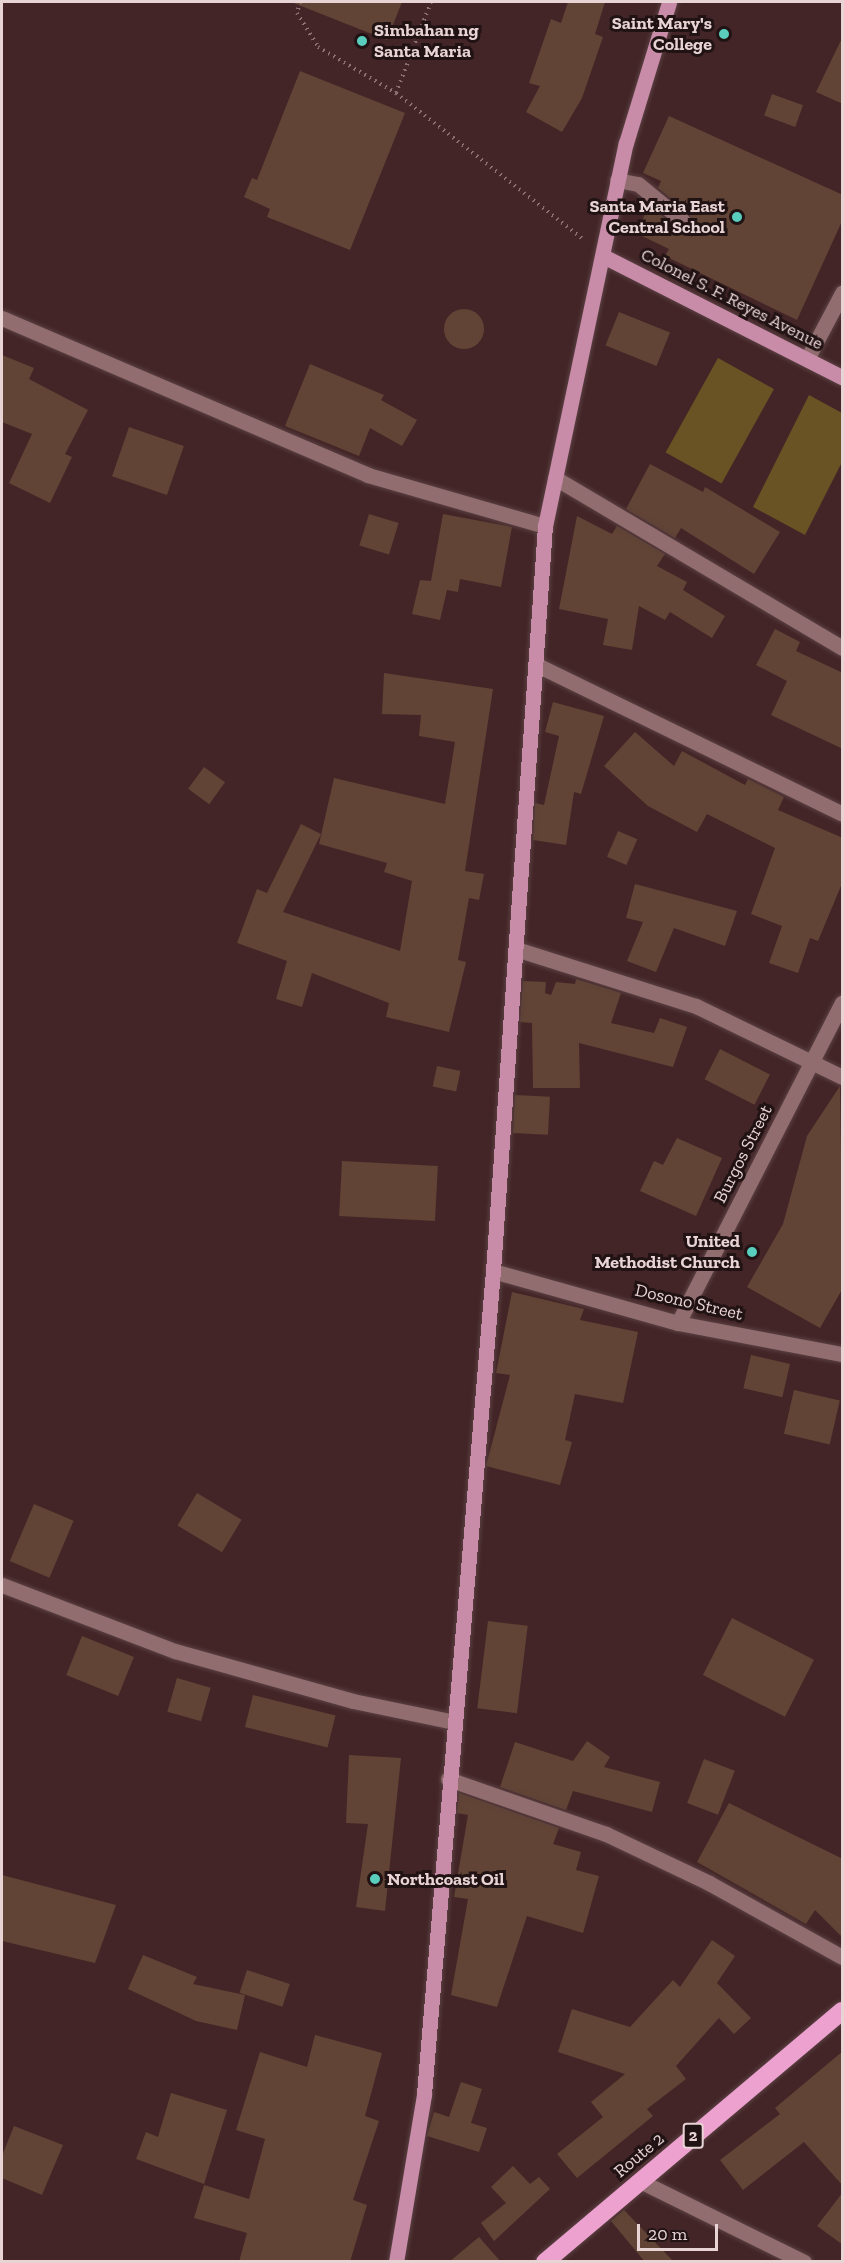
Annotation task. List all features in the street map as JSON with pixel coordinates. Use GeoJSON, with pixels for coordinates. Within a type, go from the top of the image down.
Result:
{"type":"FeatureCollection","features":[{"type":"Feature","properties":{"kind":"highway","name":"Route 2"},"geometry":{"type":"LineString","coordinates":[[545,2262],[843,2011]]}},
{"type":"Feature","properties":{"kind":"main road"},"geometry":{"type":"LineString","coordinates":[[396,2262],[424,2094],[448,1779],[493,1271],[545,526],[617,180],[669,2]]}},
{"type":"Feature","properties":{"kind":"main road","name":"Colonel S. F. Reyes Avenue"},"geometry":{"type":"LineString","coordinates":[[603,256],[843,377]]}},
{"type":"Feature","properties":{"kind":"street"},"geometry":{"type":"LineString","coordinates":[[617,180],[638,184],[683,221]]}},
{"type":"Feature","properties":{"kind":"street"},"geometry":{"type":"LineString","coordinates":[[807,359],[843,293]]}},
{"type":"Feature","properties":{"kind":"street"},"geometry":{"type":"LineString","coordinates":[[2,318],[368,475],[545,526]]}},
{"type":"Feature","properties":{"kind":"street"},"geometry":{"type":"LineString","coordinates":[[555,478],[843,648]]}},
{"type":"Feature","properties":{"kind":"street"},"geometry":{"type":"LineString","coordinates":[[537,665],[843,814]]}},
{"type":"Feature","properties":{"kind":"street"},"geometry":{"type":"LineString","coordinates":[[516,949],[696,1006],[813,1060],[843,1077]]}},
{"type":"Feature","properties":{"kind":"street","name":"Burgos Street"},"geometry":{"type":"LineString","coordinates":[[678,1323],[843,1002]]}},
{"type":"Feature","properties":{"kind":"street","name":"Dosono Street"},"geometry":{"type":"LineString","coordinates":[[493,1271],[678,1323],[843,1354]]}},
{"type":"Feature","properties":{"kind":"street"},"geometry":{"type":"LineString","coordinates":[[2,1585],[175,1651],[353,1701],[454,1722]]}},
{"type":"Feature","properties":{"kind":"street"},"geometry":{"type":"LineString","coordinates":[[448,1779],[606,1834],[709,1883],[843,1957]]}},
{"type":"Feature","properties":{"kind":"street"},"geometry":{"type":"LineString","coordinates":[[640,2181],[804,2262]]}},
{"type":"Feature","properties":{"kind":"path"},"geometry":{"type":"LineString","coordinates":[[300,2],[297,13],[318,48],[396,93],[603,256]]}},
{"type":"Feature","properties":{"kind":"path"},"geometry":{"type":"LineString","coordinates":[[396,93],[431,2]]}},
{"type":"Feature","properties":{"kind":"shaded area"},"geometry":{"type":"Polygon","coordinates":[[[718,358],[774,389],[722,483],[666,452],[718,358]]]}},
{"type":"Feature","properties":{"kind":"shaded area"},"geometry":{"type":"Polygon","coordinates":[[[809,395],[842,413],[842,462],[805,535],[753,507],[809,395]]]}},
{"type":"Feature","properties":{"kind":"building"},"geometry":{"type":"Polygon","coordinates":[[[291,2],[402,2],[387,40],[291,2]]]}},
{"type":"Feature","properties":{"kind":"building"},"geometry":{"type":"Polygon","coordinates":[[[568,2],[605,2],[595,34],[603,37],[582,98],[562,132],[526,112],[540,86],[529,83],[551,19],[561,23],[568,2]]]}},
{"type":"Feature","properties":{"kind":"building"},"geometry":{"type":"Polygon","coordinates":[[[843,36],[843,104],[816,92],[843,36]]]}},
{"type":"Feature","properties":{"kind":"building"},"geometry":{"type":"Polygon","coordinates":[[[300,71],[405,113],[350,250],[267,217],[270,209],[244,197],[252,178],[257,180],[300,71]]]}},
{"type":"Feature","properties":{"kind":"building"},"geometry":{"type":"Polygon","coordinates":[[[772,94],[803,105],[795,127],[764,116],[772,94]]]}},
{"type":"Feature","properties":{"kind":"building","name":"Santa Maria East Central School"},"geometry":{"type":"Polygon","coordinates":[[[669,116],[843,195],[843,219],[797,320],[665,256],[669,249],[636,233],[649,206],[681,230],[692,223],[689,213],[658,188],[661,181],[643,173],[669,116]]]}},
{"type":"Feature","properties":{"kind":"building"},"geometry":{"type":"Polygon","coordinates":[[[464,309],[478,315],[484,329],[478,343],[464,349],[450,343],[444,329],[450,315],[464,309]]]}},
{"type":"Feature","properties":{"kind":"building"},"geometry":{"type":"Polygon","coordinates":[[[619,312],[670,333],[657,366],[606,345],[619,312]]]}},
{"type":"Feature","properties":{"kind":"building"},"geometry":{"type":"Polygon","coordinates":[[[2,355],[34,368],[29,379],[88,410],[65,454],[72,457],[50,503],[9,483],[32,434],[2,422],[2,355]]]}},
{"type":"Feature","properties":{"kind":"building"},"geometry":{"type":"Polygon","coordinates":[[[310,364],[384,395],[381,400],[417,420],[402,446],[370,428],[359,456],[285,426],[310,364]]]}},
{"type":"Feature","properties":{"kind":"building"},"geometry":{"type":"Polygon","coordinates":[[[129,427],[184,446],[167,495],[112,476],[129,427]]]}},
{"type":"Feature","properties":{"kind":"building"},"geometry":{"type":"Polygon","coordinates":[[[650,464],[703,492],[705,487],[780,532],[754,574],[681,528],[675,538],[626,509],[650,464]]]}},
{"type":"Feature","properties":{"kind":"building"},"geometry":{"type":"Polygon","coordinates":[[[369,514],[399,523],[389,555],[359,546],[369,514]]]}},
{"type":"Feature","properties":{"kind":"building"},"geometry":{"type":"Polygon","coordinates":[[[443,514],[512,527],[501,587],[460,579],[458,592],[447,590],[440,620],[412,614],[420,580],[431,581],[443,514]]]}},
{"type":"Feature","properties":{"kind":"building"},"geometry":{"type":"Polygon","coordinates":[[[577,516],[612,534],[617,526],[665,554],[657,566],[687,582],[683,590],[725,616],[712,638],[670,612],[665,620],[639,606],[632,650],[603,645],[608,619],[559,609],[577,516]]]}},
{"type":"Feature","properties":{"kind":"building"},"geometry":{"type":"Polygon","coordinates":[[[775,629],[800,642],[796,651],[843,673],[843,749],[771,715],[787,681],[756,665],[775,629]]]}},
{"type":"Feature","properties":{"kind":"building"},"geometry":{"type":"Polygon","coordinates":[[[384,673],[493,689],[465,871],[484,874],[479,900],[469,898],[458,960],[466,962],[449,1032],[386,1017],[389,1003],[312,973],[302,1007],[276,999],[287,961],[237,943],[257,889],[267,893],[301,824],[321,834],[283,912],[400,951],[412,881],[384,872],[387,863],[319,844],[334,778],[445,804],[455,742],[419,736],[421,715],[382,714],[384,673]]]}},
{"type":"Feature","properties":{"kind":"building"},"geometry":{"type":"Polygon","coordinates":[[[553,702],[604,716],[581,794],[574,792],[566,845],[533,840],[535,803],[544,805],[559,736],[545,732],[553,702]]]}},
{"type":"Feature","properties":{"kind":"building"},"geometry":{"type":"Polygon","coordinates":[[[635,732],[674,766],[682,751],[745,785],[748,779],[784,797],[778,810],[843,838],[843,881],[818,941],[810,938],[798,973],[769,963],[782,926],[751,914],[775,848],[707,814],[697,832],[648,806],[604,766],[635,732]]]}},
{"type":"Feature","properties":{"kind":"building"},"geometry":{"type":"Polygon","coordinates":[[[204,767],[225,782],[209,804],[188,789],[204,767]]]}},
{"type":"Feature","properties":{"kind":"building"},"geometry":{"type":"Polygon","coordinates":[[[618,831],[637,839],[626,865],[607,857],[618,831]]]}},
{"type":"Feature","properties":{"kind":"building"},"geometry":{"type":"Polygon","coordinates":[[[635,884],[737,911],[725,946],[674,928],[656,972],[627,961],[643,922],[626,918],[635,884]]]}},
{"type":"Feature","properties":{"kind":"building"},"geometry":{"type":"Polygon","coordinates":[[[576,979],[621,993],[611,1023],[654,1033],[660,1018],[687,1027],[673,1067],[579,1043],[580,1088],[533,1088],[532,1023],[520,1022],[523,981],[546,982],[545,993],[551,995],[556,982],[575,984],[576,979]]]}},
{"type":"Feature","properties":{"kind":"building"},"geometry":{"type":"Polygon","coordinates":[[[720,1049],[770,1074],[754,1105],[705,1079],[720,1049]]]}},
{"type":"Feature","properties":{"kind":"building"},"geometry":{"type":"Polygon","coordinates":[[[437,1066],[460,1071],[456,1092],[433,1087],[437,1066]]]}},
{"type":"Feature","properties":{"kind":"building"},"geometry":{"type":"Polygon","coordinates":[[[840,1086],[843,1288],[820,1328],[747,1287],[783,1224],[807,1136],[840,1086]]]}},
{"type":"Feature","properties":{"kind":"building"},"geometry":{"type":"Polygon","coordinates":[[[515,1095],[550,1097],[548,1135],[513,1133],[515,1095]]]}},
{"type":"Feature","properties":{"kind":"building"},"geometry":{"type":"Polygon","coordinates":[[[677,1138],[722,1158],[696,1216],[640,1191],[654,1161],[663,1165],[677,1138]]]}},
{"type":"Feature","properties":{"kind":"building"},"geometry":{"type":"Polygon","coordinates":[[[342,1161],[438,1166],[435,1221],[339,1216],[342,1161]]]}},
{"type":"Feature","properties":{"kind":"building"},"geometry":{"type":"Polygon","coordinates":[[[512,1292],[584,1309],[580,1320],[638,1332],[623,1403],[575,1394],[565,1440],[572,1442],[560,1485],[486,1466],[510,1375],[496,1373],[512,1292]]]}},
{"type":"Feature","properties":{"kind":"building"},"geometry":{"type":"Polygon","coordinates":[[[751,1355],[790,1364],[782,1397],[743,1388],[751,1355]]]}},
{"type":"Feature","properties":{"kind":"building"},"geometry":{"type":"Polygon","coordinates":[[[794,1390],[840,1401],[830,1444],[784,1434],[794,1390]]]}},
{"type":"Feature","properties":{"kind":"building"},"geometry":{"type":"Polygon","coordinates":[[[197,1493],[242,1520],[222,1552],[177,1526],[197,1493]]]}},
{"type":"Feature","properties":{"kind":"building"},"geometry":{"type":"Polygon","coordinates":[[[34,1504],[74,1521],[49,1578],[10,1561],[34,1504]]]}},
{"type":"Feature","properties":{"kind":"building"},"geometry":{"type":"Polygon","coordinates":[[[732,1618],[814,1660],[785,1717],[703,1675],[732,1618]]]}},
{"type":"Feature","properties":{"kind":"building"},"geometry":{"type":"Polygon","coordinates":[[[488,1621],[528,1626],[517,1713],[477,1708],[488,1621]]]}},
{"type":"Feature","properties":{"kind":"building"},"geometry":{"type":"Polygon","coordinates":[[[82,1636],[134,1657],[118,1696],[66,1675],[82,1636]]]}},
{"type":"Feature","properties":{"kind":"building"},"geometry":{"type":"Polygon","coordinates":[[[177,1678],[211,1688],[201,1721],[167,1712],[177,1678]]]}},
{"type":"Feature","properties":{"kind":"building"},"geometry":{"type":"Polygon","coordinates":[[[253,1695],[335,1716],[327,1748],[245,1727],[253,1695]]]}},
{"type":"Feature","properties":{"kind":"building"},"geometry":{"type":"Polygon","coordinates":[[[587,1741],[610,1757],[604,1767],[660,1782],[652,1812],[573,1791],[566,1810],[500,1787],[515,1742],[573,1761],[587,1741]]]}},
{"type":"Feature","properties":{"kind":"building"},"geometry":{"type":"Polygon","coordinates":[[[349,1755],[401,1758],[385,1911],[356,1907],[368,1824],[346,1823],[349,1755]]]}},
{"type":"Feature","properties":{"kind":"building"},"geometry":{"type":"Polygon","coordinates":[[[704,1759],[735,1771],[718,1815],[687,1803],[704,1759]]]}},
{"type":"Feature","properties":{"kind":"building"},"geometry":{"type":"Polygon","coordinates":[[[459,1793],[559,1828],[553,1844],[581,1852],[576,1870],[599,1876],[583,1933],[527,1916],[497,2007],[451,1995],[468,1899],[454,1897],[468,1815],[457,1813],[459,1793]]]}},
{"type":"Feature","properties":{"kind":"building"},"geometry":{"type":"Polygon","coordinates":[[[729,1803],[843,1859],[843,1938],[815,1910],[806,1924],[697,1862],[729,1803]]]}},
{"type":"Feature","properties":{"kind":"building"},"geometry":{"type":"Polygon","coordinates":[[[2,1875],[116,1905],[95,1963],[2,1941],[2,1875]]]}},
{"type":"Feature","properties":{"kind":"building"},"geometry":{"type":"Polygon","coordinates":[[[712,1940],[735,1956],[717,1983],[751,2018],[734,2034],[719,2018],[676,2066],[686,2079],[647,2109],[653,2116],[577,2178],[557,2154],[603,2117],[591,2102],[625,2074],[558,2052],[572,2009],[630,2027],[673,1980],[680,1987],[712,1940]]]}},
{"type":"Feature","properties":{"kind":"building"},"geometry":{"type":"Polygon","coordinates":[[[143,1955],[197,1977],[193,1984],[245,1995],[237,2030],[196,2021],[128,1989],[143,1955]]]}},
{"type":"Feature","properties":{"kind":"building"},"geometry":{"type":"Polygon","coordinates":[[[247,1970],[290,1984],[282,2007],[240,1993],[247,1970]]]}},
{"type":"Feature","properties":{"kind":"building"},"geometry":{"type":"Polygon","coordinates":[[[315,2035],[382,2053],[365,2116],[379,2121],[353,2200],[367,2205],[350,2262],[239,2262],[247,2233],[194,2218],[204,2185],[249,2199],[265,2139],[236,2130],[260,2052],[307,2067],[315,2035]]]}},
{"type":"Feature","properties":{"kind":"building"},"geometry":{"type":"Polygon","coordinates":[[[843,2051],[843,2186],[804,2142],[743,2190],[720,2160],[780,2114],[775,2108],[843,2051]]]}},
{"type":"Feature","properties":{"kind":"building"},"geometry":{"type":"Polygon","coordinates":[[[461,2082],[482,2089],[471,2123],[487,2128],[479,2152],[427,2136],[434,2112],[449,2117],[461,2082]]]}},
{"type":"Feature","properties":{"kind":"building"},"geometry":{"type":"Polygon","coordinates":[[[171,2093],[227,2110],[204,2184],[136,2159],[146,2132],[158,2137],[171,2093]]]}},
{"type":"Feature","properties":{"kind":"building"},"geometry":{"type":"Polygon","coordinates":[[[14,2126],[63,2145],[42,2195],[2,2178],[2,2156],[14,2126]]]}},
{"type":"Feature","properties":{"kind":"building"},"geometry":{"type":"Polygon","coordinates":[[[513,2166],[530,2184],[539,2177],[550,2189],[494,2241],[481,2223],[506,2203],[491,2187],[513,2166]]]}},
{"type":"Feature","properties":{"kind":"building"},"geometry":{"type":"Polygon","coordinates":[[[843,2192],[843,2245],[817,2226],[843,2192]]]}},
{"type":"Feature","properties":{"kind":"building"},"geometry":{"type":"Polygon","coordinates":[[[624,2210],[674,2262],[645,2262],[611,2221],[624,2210]]]}},
{"type":"Feature","properties":{"kind":"building"},"geometry":{"type":"Polygon","coordinates":[[[479,2237],[501,2262],[449,2262],[479,2237]]]}},
{"type":"Feature","properties":{"kind":"place","name":"Saint Mary's College"},"geometry":{"type":"Point","coordinates":[724,34]}},
{"type":"Feature","properties":{"kind":"place","name":"Simbahan ng Santa Maria"},"geometry":{"type":"Point","coordinates":[362,41]}},
{"type":"Feature","properties":{"kind":"place","name":"Santa Maria East Central School"},"geometry":{"type":"Point","coordinates":[737,217]}},
{"type":"Feature","properties":{"kind":"place","name":"United Methodist Church"},"geometry":{"type":"Point","coordinates":[752,1252]}},
{"type":"Feature","properties":{"kind":"place","name":"Northcoast Oil"},"geometry":{"type":"Point","coordinates":[375,1879]}}]}
